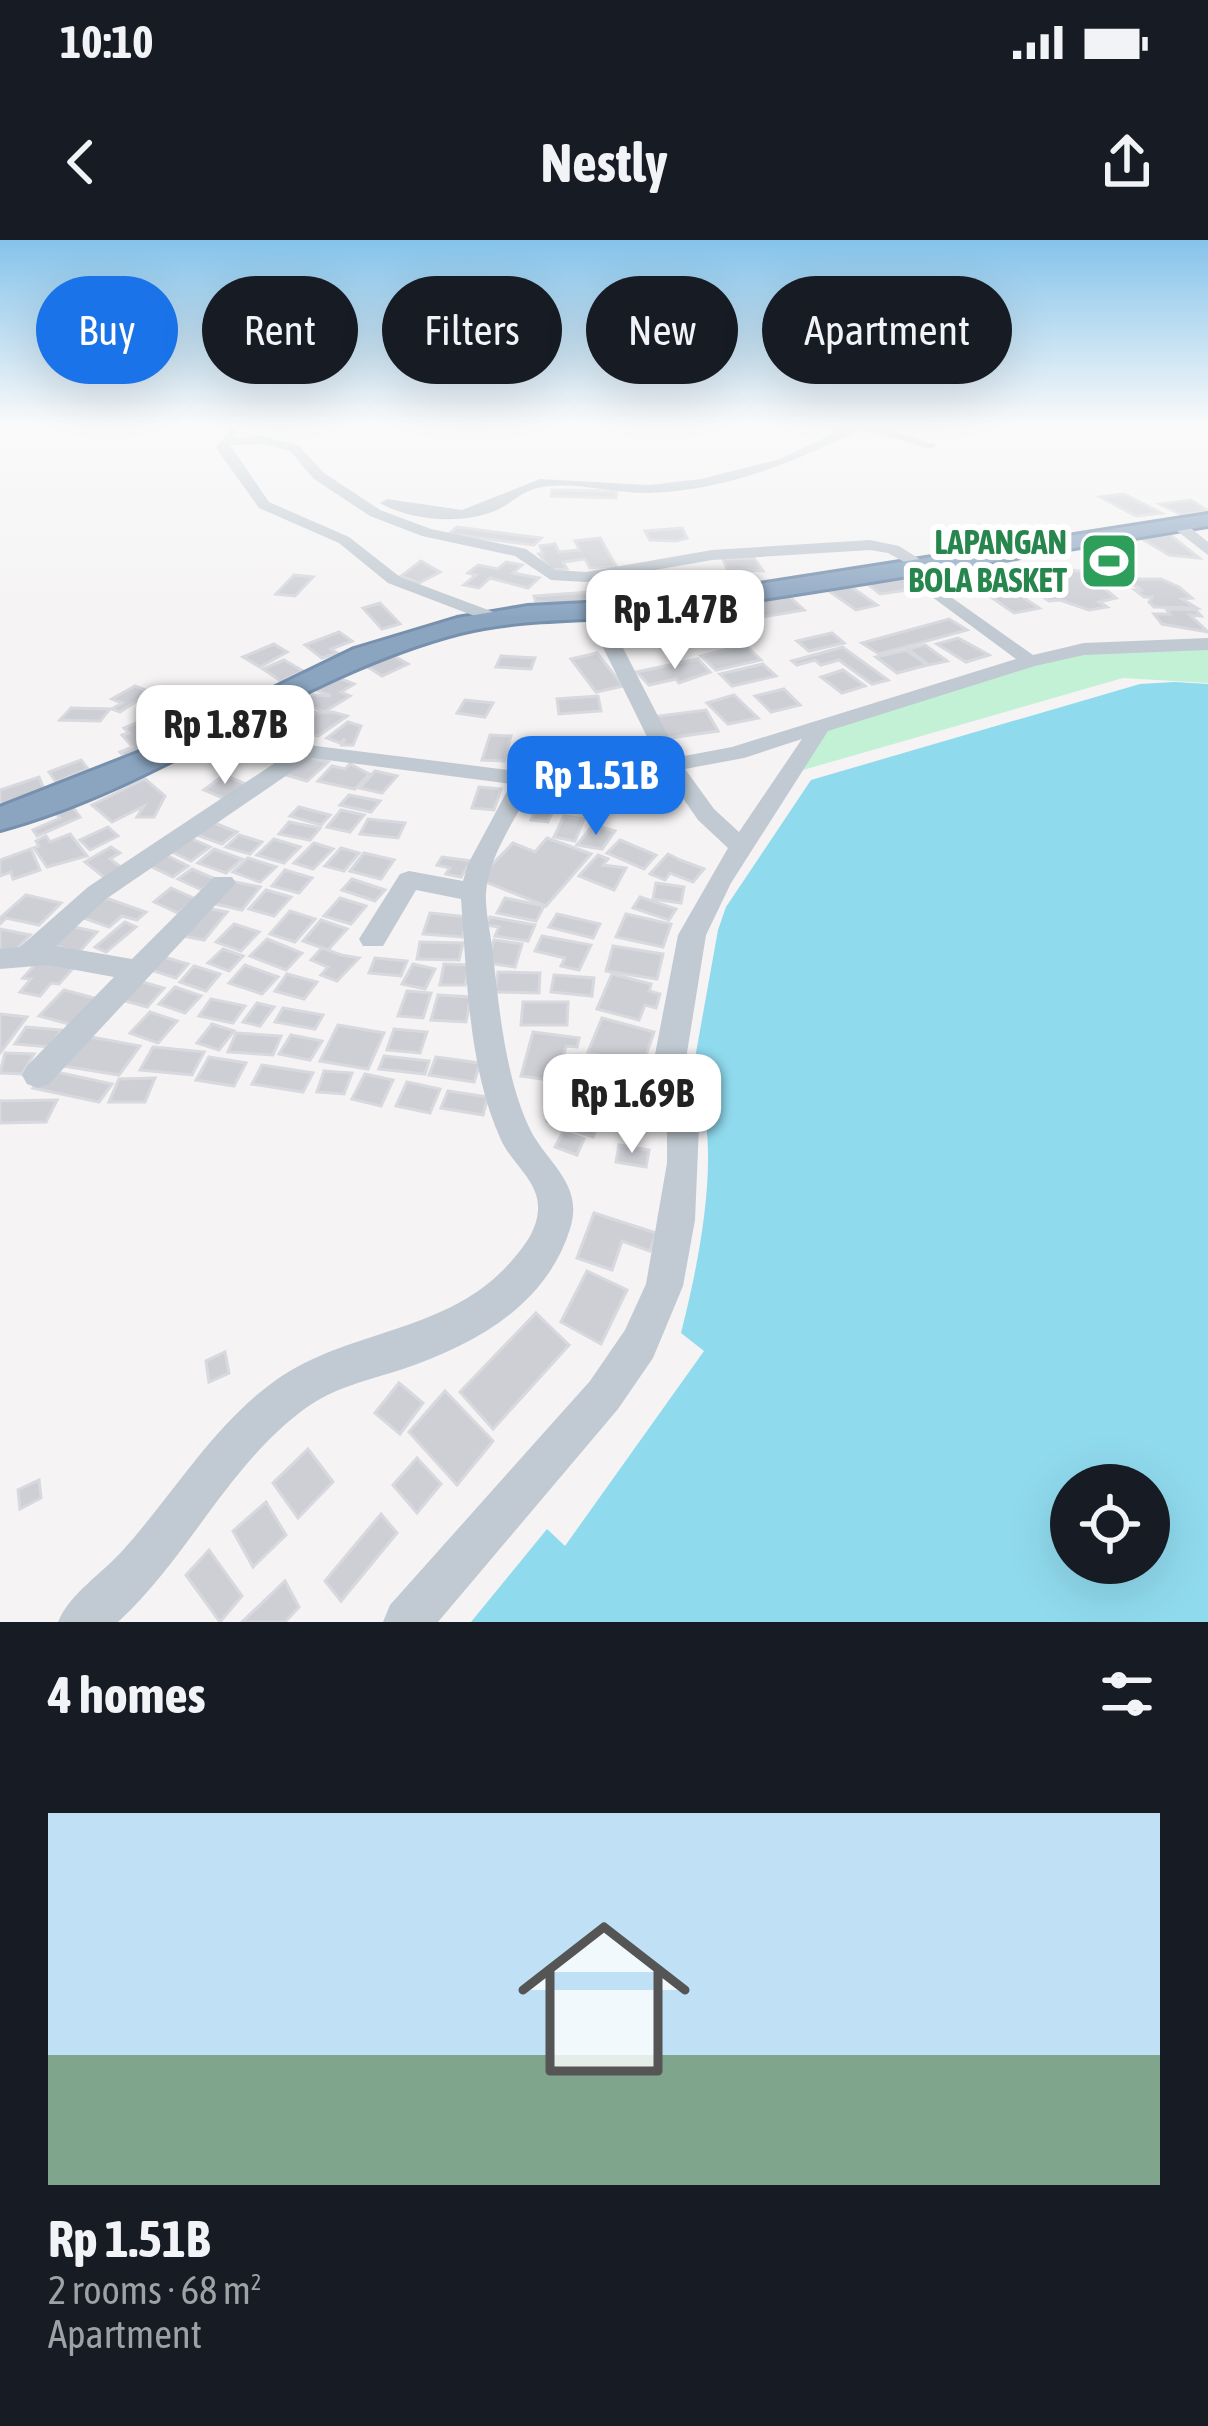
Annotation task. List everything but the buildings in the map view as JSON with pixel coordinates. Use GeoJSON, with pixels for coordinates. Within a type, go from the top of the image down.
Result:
{"type":"FeatureCollection","features":[{"type":"Feature","properties":{"kind":"highway"},"geometry":{"type":"LineString","coordinates":[[0,819],[111,778],[364,655],[493,618],[663,606],[1208,520]]}},
{"type":"Feature","properties":{"kind":"street"},"geometry":{"type":"LineString","coordinates":[[251,488],[264,505],[354,546],[394,580],[493,618]]}},
{"type":"Feature","properties":{"kind":"street"},"geometry":{"type":"LineString","coordinates":[[341,488],[401,526],[520,552],[551,575],[586,577],[712,555],[870,545],[893,549],[1030,661]]}},
{"type":"Feature","properties":{"kind":"street"},"geometry":{"type":"LineString","coordinates":[[353,495],[415,510],[462,514],[491,508],[521,488]]}},
{"type":"Feature","properties":{"kind":"street"},"geometry":{"type":"LineString","coordinates":[[1177,524],[1208,550]]}},
{"type":"Feature","properties":{"kind":"street"},"geometry":{"type":"LineString","coordinates":[[595,611],[669,766],[710,819],[742,846]]}},
{"type":"Feature","properties":{"kind":"street"},"geometry":{"type":"LineString","coordinates":[[216,728],[308,751],[525,779],[669,766],[765,746],[823,723],[1030,661],[1113,645],[1208,644]]}},
{"type":"Feature","properties":{"kind":"street"},"geometry":{"type":"LineString","coordinates":[[407,1622],[604,1395],[648,1324],[664,1286],[684,1163],[682,1126],[669,1065],[692,935],[703,908],[823,723]]}},
{"type":"Feature","properties":{"kind":"street"},"geometry":{"type":"LineString","coordinates":[[13,958],[97,893],[308,751]]}},
{"type":"Feature","properties":{"kind":"street"},"geometry":{"type":"LineString","coordinates":[[82,1622],[124,1582],[275,1406],[324,1372],[458,1328],[491,1308],[518,1285],[552,1237],[556,1205],[552,1184],[517,1138],[501,1085],[473,892],[480,864],[525,779]]}},
{"type":"Feature","properties":{"kind":"street"},"geometry":{"type":"LineString","coordinates":[[373,939],[409,880],[473,892]]}},
{"type":"Feature","properties":{"kind":"street"},"geometry":{"type":"LineString","coordinates":[[38,1075],[223,883]]}},
{"type":"Feature","properties":{"kind":"street"},"geometry":{"type":"LineString","coordinates":[[13,958],[78,958],[138,971]]}},
{"type":"Feature","properties":{"kind":"green space"},"geometry":{"type":"Polygon","coordinates":[[[1208,646],[1208,683],[1123,678],[796,772],[822,729],[1005,671],[1107,648],[1208,646]]]}},
{"type":"Feature","properties":{"kind":"water"},"geometry":{"type":"Polygon","coordinates":[[[1140,684],[1208,684],[1208,1622],[471,1622],[547,1529],[565,1546],[704,1351],[681,1333],[706,1202],[707,1132],[692,1075],[718,930],[726,907],[811,780],[1140,684]]]}},
{"type":"Feature","properties":{"kind":"place","name":"LAPANGAN BOLA BASKET"},"geometry":{"type":"Point","coordinates":[1109,561]}}]}
